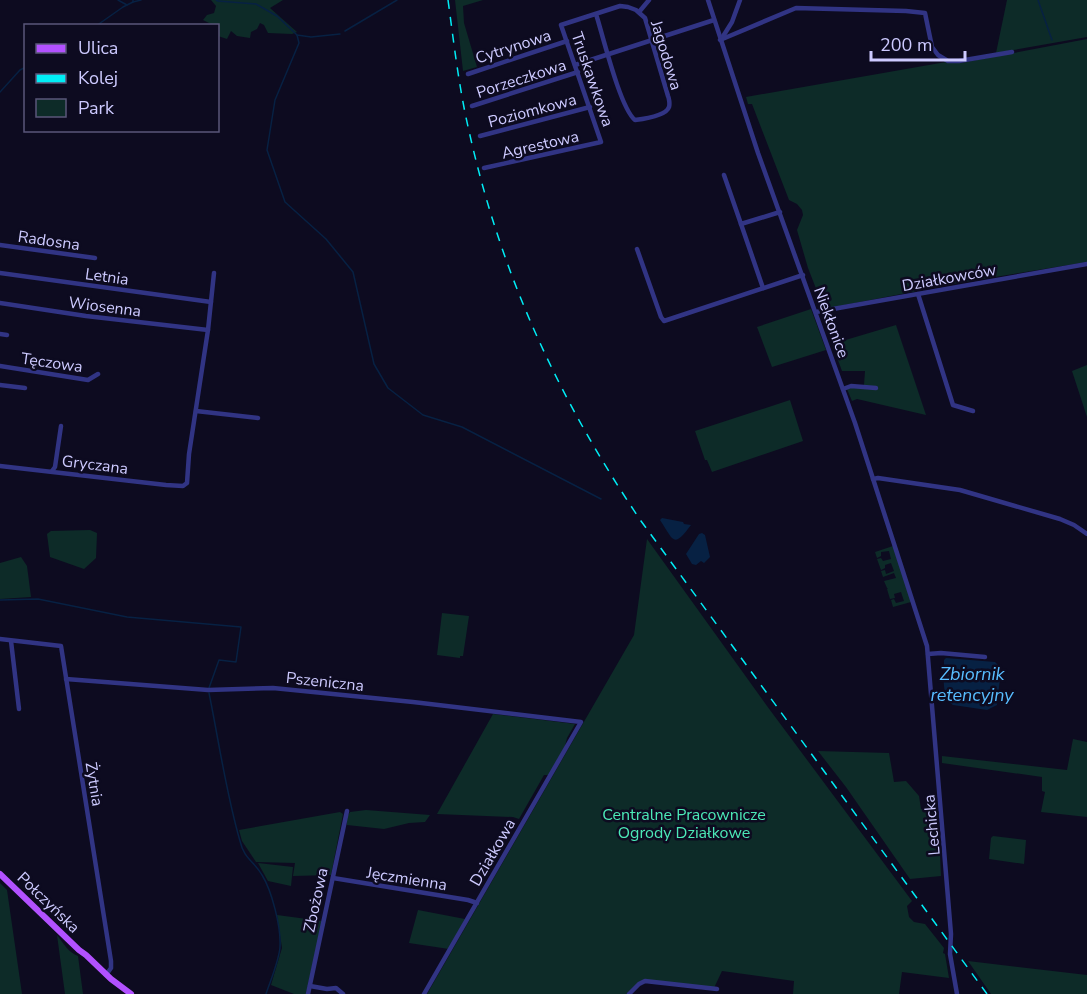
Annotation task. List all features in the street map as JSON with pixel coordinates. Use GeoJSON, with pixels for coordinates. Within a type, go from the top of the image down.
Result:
{"type":"FeatureCollection","features":[{"type":"Feature","properties":{"kind":"main road","name":"Połczyńska"},"geometry":{"type":"LineString","coordinates":[[0,874],[106,975],[131,994]]}},
{"type":"Feature","properties":{"kind":"street"},"geometry":{"type":"LineString","coordinates":[[639,12],[649,0]]}},
{"type":"Feature","properties":{"kind":"street","name":"Niekłonice"},"geometry":{"type":"LineString","coordinates":[[708,0],[758,153],[843,389],[928,654]]}},
{"type":"Feature","properties":{"kind":"street"},"geometry":{"type":"LineString","coordinates":[[720,40],[732,22],[740,0]]}},
{"type":"Feature","properties":{"kind":"street","name":"Jagodowa"},"geometry":{"type":"LineString","coordinates":[[561,25],[620,6],[639,12],[645,18],[668,96],[669,105],[665,111],[646,119],[634,120],[627,111],[596,14]]}},
{"type":"Feature","properties":{"kind":"street"},"geometry":{"type":"LineString","coordinates":[[720,40],[796,8],[906,11],[925,13],[932,47],[938,55],[948,61],[1012,52]]}},
{"type":"Feature","properties":{"kind":"street"},"geometry":{"type":"LineString","coordinates":[[575,65],[714,20]]}},
{"type":"Feature","properties":{"kind":"street","name":"Truskawkowa"},"geometry":{"type":"LineString","coordinates":[[561,25],[602,142]]}},
{"type":"Feature","properties":{"kind":"street","name":"Cytrynowa"},"geometry":{"type":"LineString","coordinates":[[468,74],[567,41]]}},
{"type":"Feature","properties":{"kind":"street","name":"Porzeczkowa"},"geometry":{"type":"LineString","coordinates":[[472,106],[578,72]]}},
{"type":"Feature","properties":{"kind":"street","name":"Poziomkowa"},"geometry":{"type":"LineString","coordinates":[[480,136],[590,107]]}},
{"type":"Feature","properties":{"kind":"street","name":"Agrestowa"},"geometry":{"type":"LineString","coordinates":[[484,168],[602,142]]}},
{"type":"Feature","properties":{"kind":"street"},"geometry":{"type":"LineString","coordinates":[[724,175],[763,288]]}},
{"type":"Feature","properties":{"kind":"street"},"geometry":{"type":"LineString","coordinates":[[741,224],[780,212]]}},
{"type":"Feature","properties":{"kind":"street","name":"Radosna"},"geometry":{"type":"LineString","coordinates":[[0,244],[95,258]]}},
{"type":"Feature","properties":{"kind":"street"},"geometry":{"type":"LineString","coordinates":[[637,249],[664,321],[803,276]]}},
{"type":"Feature","properties":{"kind":"street","name":"Działkowców"},"geometry":{"type":"LineString","coordinates":[[816,312],[1087,264]]}},
{"type":"Feature","properties":{"kind":"street","name":"Letnia"},"geometry":{"type":"LineString","coordinates":[[0,273],[211,302]]}},
{"type":"Feature","properties":{"kind":"street"},"geometry":{"type":"LineString","coordinates":[[214,273],[196,411],[258,418]]}},
{"type":"Feature","properties":{"kind":"street"},"geometry":{"type":"LineString","coordinates":[[918,294],[953,405],[973,411]]}},
{"type":"Feature","properties":{"kind":"street","name":"Wiosenna"},"geometry":{"type":"LineString","coordinates":[[0,303],[208,330]]}},
{"type":"Feature","properties":{"kind":"street"},"geometry":{"type":"LineString","coordinates":[[0,334],[7,335]]}},
{"type":"Feature","properties":{"kind":"street","name":"Tęczowa"},"geometry":{"type":"LineString","coordinates":[[0,366],[88,380],[98,374]]}},
{"type":"Feature","properties":{"kind":"street"},"geometry":{"type":"LineString","coordinates":[[0,385],[25,388]]}},
{"type":"Feature","properties":{"kind":"street"},"geometry":{"type":"LineString","coordinates":[[843,389],[851,386],[876,388]]}},
{"type":"Feature","properties":{"kind":"street","name":"Gryczana"},"geometry":{"type":"LineString","coordinates":[[0,466],[183,486],[187,483],[196,411]]}},
{"type":"Feature","properties":{"kind":"street"},"geometry":{"type":"LineString","coordinates":[[52,471],[55,467],[61,426]]}},
{"type":"Feature","properties":{"kind":"street"},"geometry":{"type":"LineString","coordinates":[[873,479],[960,490],[1060,519],[1087,534]]}},
{"type":"Feature","properties":{"kind":"street","name":"Żytnia"},"geometry":{"type":"LineString","coordinates":[[0,639],[61,646],[111,961],[111,968],[106,975]]}},
{"type":"Feature","properties":{"kind":"street"},"geometry":{"type":"LineString","coordinates":[[11,640],[19,709]]}},
{"type":"Feature","properties":{"kind":"street"},"geometry":{"type":"LineString","coordinates":[[928,654],[985,657]]}},
{"type":"Feature","properties":{"kind":"street","name":"Lechicka"},"geometry":{"type":"LineString","coordinates":[[928,654],[951,923],[950,954],[957,994]]}},
{"type":"Feature","properties":{"kind":"street","name":"Pszeniczna"},"geometry":{"type":"LineString","coordinates":[[66,679],[208,690],[273,688],[581,722]]}},
{"type":"Feature","properties":{"kind":"street","name":"Działkowa"},"geometry":{"type":"LineString","coordinates":[[424,994],[581,722]]}},
{"type":"Feature","properties":{"kind":"street","name":"Zbożowa"},"geometry":{"type":"LineString","coordinates":[[308,994],[347,811]]}},
{"type":"Feature","properties":{"kind":"street","name":"Jęczmienna"},"geometry":{"type":"LineString","coordinates":[[333,878],[477,903]]}},
{"type":"Feature","properties":{"kind":"street"},"geometry":{"type":"LineString","coordinates":[[629,994],[645,981],[717,990]]}},
{"type":"Feature","properties":{"kind":"street"},"geometry":{"type":"LineString","coordinates":[[310,986],[336,988],[343,994]]}},
{"type":"Feature","properties":{"kind":"green space"},"geometry":{"type":"Polygon","coordinates":[[[211,0],[283,0],[270,8],[297,32],[292,34],[268,33],[264,25],[260,23],[257,29],[251,32],[250,38],[237,36],[231,31],[227,39],[219,36],[219,24],[211,24],[203,20],[207,15],[214,13],[216,6],[211,0]]]}},
{"type":"Feature","properties":{"kind":"green space"},"geometry":{"type":"Polygon","coordinates":[[[455,0],[483,0],[463,6],[464,23],[477,67],[463,71],[455,0]]]}},
{"type":"Feature","properties":{"kind":"green space"},"geometry":{"type":"Polygon","coordinates":[[[1007,0],[1087,0],[1087,37],[996,53],[1007,0]]]}},
{"type":"Feature","properties":{"kind":"green space"},"geometry":{"type":"Polygon","coordinates":[[[1087,39],[1087,262],[958,283],[824,309],[808,268],[797,230],[803,215],[802,210],[789,200],[752,104],[748,104],[746,97],[946,62],[961,63],[1087,39]]]}},
{"type":"Feature","properties":{"kind":"green space"},"geometry":{"type":"Polygon","coordinates":[[[811,309],[826,350],[772,367],[757,327],[811,309]]]}},
{"type":"Feature","properties":{"kind":"green space"},"geometry":{"type":"Polygon","coordinates":[[[896,325],[926,415],[857,399],[852,401],[847,389],[864,385],[865,371],[842,371],[832,344],[896,325]]]}},
{"type":"Feature","properties":{"kind":"green space"},"geometry":{"type":"Polygon","coordinates":[[[1087,365],[1087,417],[1072,371],[1087,365]]]}},
{"type":"Feature","properties":{"kind":"green space"},"geometry":{"type":"Polygon","coordinates":[[[790,400],[803,441],[712,472],[705,460],[695,431],[790,400]]]}},
{"type":"Feature","properties":{"kind":"green space"},"geometry":{"type":"Polygon","coordinates":[[[90,530],[97,533],[96,558],[84,569],[50,557],[47,534],[51,531],[90,530]]]}},
{"type":"Feature","properties":{"kind":"green space","name":"Centralne Pracownicze Ogrody Działkowe"},"geometry":{"type":"Polygon","coordinates":[[[647,539],[767,706],[912,901],[907,906],[909,917],[914,922],[925,924],[944,948],[943,953],[949,978],[902,972],[899,994],[793,994],[794,981],[722,971],[714,988],[639,982],[626,994],[427,994],[634,635],[647,539]]]}},
{"type":"Feature","properties":{"kind":"green space"},"geometry":{"type":"Polygon","coordinates":[[[893,546],[911,602],[893,607],[891,600],[894,599],[896,603],[904,601],[901,592],[894,594],[895,598],[890,599],[884,581],[896,578],[894,573],[883,577],[881,571],[885,570],[886,574],[894,571],[891,563],[885,565],[885,568],[881,570],[877,559],[881,558],[883,561],[891,559],[889,551],[881,552],[881,556],[877,558],[875,552],[893,546]]]}},
{"type":"Feature","properties":{"kind":"green space"},"geometry":{"type":"Polygon","coordinates":[[[21,557],[27,566],[31,597],[0,599],[0,563],[21,557]]]}},
{"type":"Feature","properties":{"kind":"green space"},"geometry":{"type":"Polygon","coordinates":[[[442,613],[469,616],[463,656],[460,658],[437,655],[442,613]]]}},
{"type":"Feature","properties":{"kind":"green space"},"geometry":{"type":"Polygon","coordinates":[[[493,714],[575,724],[549,775],[544,775],[519,819],[437,814],[493,714]]]}},
{"type":"Feature","properties":{"kind":"green space"},"geometry":{"type":"Polygon","coordinates":[[[1073,739],[1087,742],[1087,817],[1041,812],[1045,792],[1042,791],[1042,777],[942,763],[942,756],[1067,770],[1073,739]]]}},
{"type":"Feature","properties":{"kind":"green space"},"geometry":{"type":"Polygon","coordinates":[[[818,751],[889,753],[894,782],[906,781],[919,796],[921,809],[938,811],[941,876],[910,879],[818,751]]]}},
{"type":"Feature","properties":{"kind":"green space"},"geometry":{"type":"Polygon","coordinates":[[[366,810],[430,815],[425,822],[384,829],[347,825],[350,812],[366,810]]]}},
{"type":"Feature","properties":{"kind":"green space"},"geometry":{"type":"Polygon","coordinates":[[[340,812],[343,814],[331,875],[293,876],[295,863],[256,862],[242,841],[239,830],[340,812]]]}},
{"type":"Feature","properties":{"kind":"green space"},"geometry":{"type":"Polygon","coordinates":[[[993,836],[1026,840],[1024,864],[989,859],[993,836]]]}},
{"type":"Feature","properties":{"kind":"green space"},"geometry":{"type":"Polygon","coordinates":[[[258,863],[293,867],[291,886],[268,881],[258,863]]]}},
{"type":"Feature","properties":{"kind":"green space"},"geometry":{"type":"Polygon","coordinates":[[[0,883],[7,890],[22,994],[0,994],[0,883]]]}},
{"type":"Feature","properties":{"kind":"green space"},"geometry":{"type":"Polygon","coordinates":[[[418,910],[465,919],[449,949],[409,943],[418,910]]]}},
{"type":"Feature","properties":{"kind":"green space"},"geometry":{"type":"Polygon","coordinates":[[[277,915],[322,921],[306,994],[294,994],[271,985],[282,948],[277,915]]]}},
{"type":"Feature","properties":{"kind":"green space"},"geometry":{"type":"Polygon","coordinates":[[[57,935],[69,950],[78,956],[83,994],[65,994],[57,935]]]}},
{"type":"Feature","properties":{"kind":"green space"},"geometry":{"type":"Polygon","coordinates":[[[968,961],[1087,975],[1087,994],[991,994],[968,961]]]}},
{"type":"Feature","properties":{"kind":"water"},"geometry":{"type":"Polygon","coordinates":[[[662,518],[691,525],[677,540],[668,533],[660,520],[662,518]]]}},
{"type":"Feature","properties":{"kind":"water"},"geometry":{"type":"Polygon","coordinates":[[[702,533],[705,535],[710,557],[704,563],[701,561],[696,565],[692,564],[686,554],[702,533]]]}},
{"type":"Feature","properties":{"kind":"water","name":"Zbiornik retencyjny"},"geometry":{"type":"Polygon","coordinates":[[[946,658],[995,662],[1001,669],[997,705],[987,710],[953,705],[949,701],[944,685],[944,660],[946,658]]]}},
{"type":"Feature","properties":{"kind":"waterway"},"geometry":{"type":"LineString","coordinates":[[118,0],[127,5]]}},
{"type":"Feature","properties":{"kind":"waterway"},"geometry":{"type":"LineString","coordinates":[[99,24],[133,0]]}},
{"type":"Feature","properties":{"kind":"waterway"},"geometry":{"type":"LineString","coordinates":[[133,2],[141,0]]}},
{"type":"Feature","properties":{"kind":"waterway"},"geometry":{"type":"LineString","coordinates":[[216,0],[256,4],[277,16],[297,35],[311,37],[340,34]]}},
{"type":"Feature","properties":{"kind":"waterway"},"geometry":{"type":"LineString","coordinates":[[345,31],[397,0]]}},
{"type":"Feature","properties":{"kind":"waterway"},"geometry":{"type":"LineString","coordinates":[[1038,0],[1052,40]]}},
{"type":"Feature","properties":{"kind":"waterway"},"geometry":{"type":"LineString","coordinates":[[297,35],[299,43],[275,100],[267,150],[285,202],[326,239],[353,272],[374,364],[388,388],[423,415],[462,427],[601,499]]}},
{"type":"Feature","properties":{"kind":"waterway"},"geometry":{"type":"LineString","coordinates":[[0,92],[24,68]]}},
{"type":"Feature","properties":{"kind":"waterway"},"geometry":{"type":"LineString","coordinates":[[0,600],[38,599],[127,617],[241,627],[236,662],[219,660],[209,688]]}},
{"type":"Feature","properties":{"kind":"waterway"},"geometry":{"type":"LineString","coordinates":[[209,693],[227,786],[242,847],[266,882],[277,919],[280,951],[266,994]]}},
{"type":"Feature","properties":{"kind":"railway"},"geometry":{"type":"LineString","coordinates":[[448,0],[465,115],[482,184],[516,285],[559,382],[611,475],[641,521],[987,994]]}}]}
